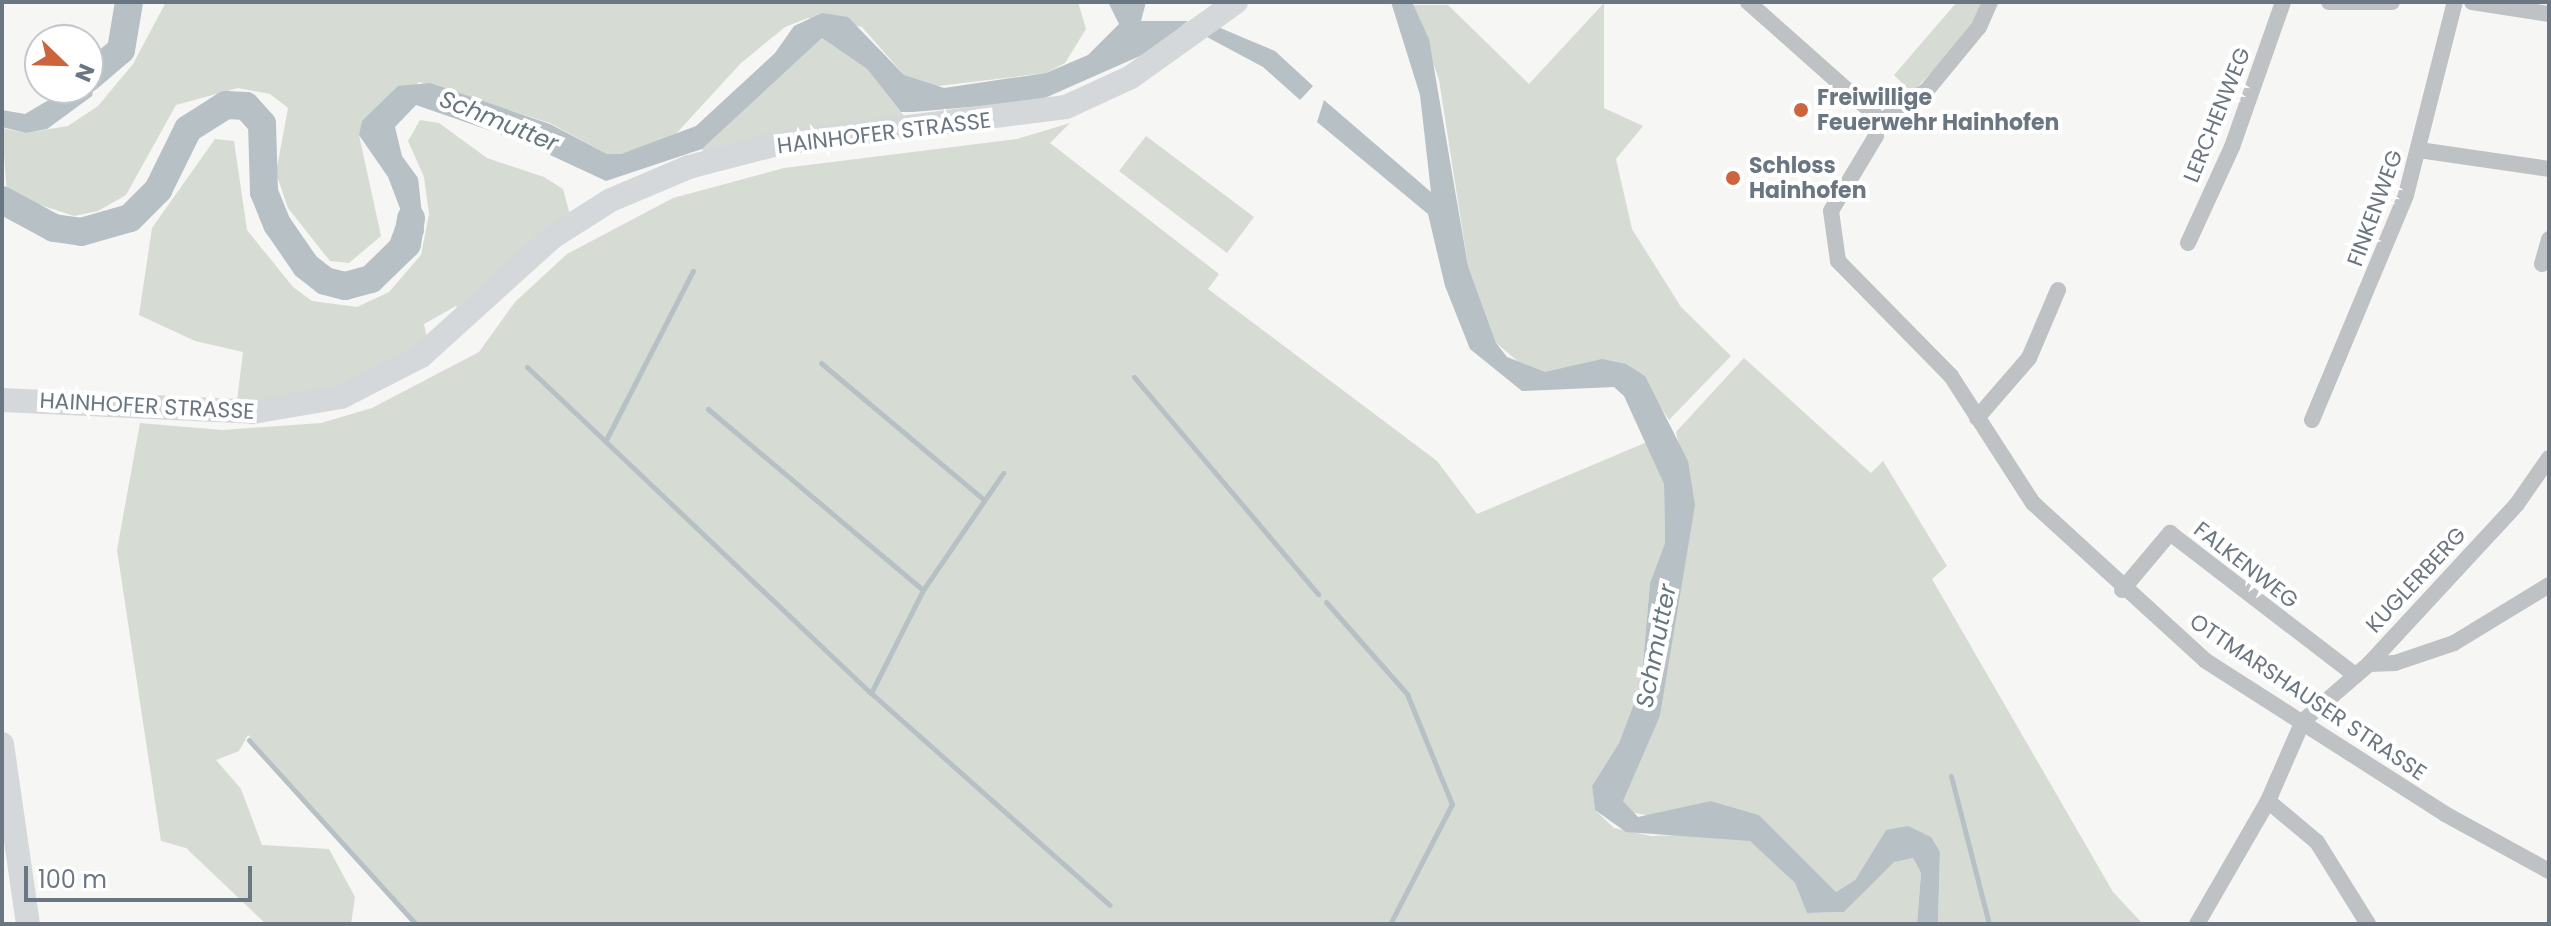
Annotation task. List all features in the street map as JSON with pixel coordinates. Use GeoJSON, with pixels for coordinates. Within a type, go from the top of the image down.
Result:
{"type":"FeatureCollection","features":[{"type":"Feature","properties":{"kind":"street","name":"HAINHOFER STRASSE"},"geometry":{"type":"LineString","coordinates":[[2,400],[253,412],[341,397],[421,356],[522,262],[611,200],[689,167],[781,143],[1066,107],[1158,59],[1211,17],[1236,2]]}},
{"type":"Feature","properties":{"kind":"street"},"geometry":{"type":"LineString","coordinates":[[1748,2],[1870,109],[1877,124],[1927,90],[1979,27],[1990,2]]}},
{"type":"Feature","properties":{"kind":"street","name":"LERCHENWEG"},"geometry":{"type":"LineString","coordinates":[[2188,243],[2232,147],[2283,2]]}},
{"type":"Feature","properties":{"kind":"street"},"geometry":{"type":"LineString","coordinates":[[2329,2],[2392,2]]}},
{"type":"Feature","properties":{"kind":"street","name":"FINKENWEG"},"geometry":{"type":"LineString","coordinates":[[2312,420],[2390,238],[2419,150],[2455,2]]}},
{"type":"Feature","properties":{"kind":"street"},"geometry":{"type":"LineString","coordinates":[[2472,2],[2549,14]]}},
{"type":"Feature","properties":{"kind":"street","name":"OTTMARSHAUSER STRASSE"},"geometry":{"type":"LineString","coordinates":[[1877,124],[1876,136],[1831,211],[1831,244],[1850,275],[1921,339],[2033,503],[2122,590],[2186,646],[2445,814],[2549,871]]}},
{"type":"Feature","properties":{"kind":"street"},"geometry":{"type":"LineString","coordinates":[[2419,150],[2549,169]]}},
{"type":"Feature","properties":{"kind":"street"},"geometry":{"type":"LineString","coordinates":[[2542,264],[2549,239]]}},
{"type":"Feature","properties":{"kind":"street"},"geometry":{"type":"LineString","coordinates":[[1977,418],[2029,358],[2058,290]]}},
{"type":"Feature","properties":{"kind":"street","name":"KUGLERBERG"},"geometry":{"type":"LineString","coordinates":[[2303,721],[2369,664],[2517,504],[2549,458]]}},
{"type":"Feature","properties":{"kind":"street","name":"FALKENWEG"},"geometry":{"type":"LineString","coordinates":[[2122,590],[2170,533],[2355,675]]}},
{"type":"Feature","properties":{"kind":"street"},"geometry":{"type":"LineString","coordinates":[[2369,664],[2395,663],[2454,643],[2549,585]]}},
{"type":"Feature","properties":{"kind":"street"},"geometry":{"type":"LineString","coordinates":[[2197,924],[2268,801],[2303,721]]}},
{"type":"Feature","properties":{"kind":"street"},"geometry":{"type":"LineString","coordinates":[[2,744],[10,854],[28,924]]}},
{"type":"Feature","properties":{"kind":"street"},"geometry":{"type":"LineString","coordinates":[[2268,801],[2317,842],[2368,924]]}},
{"type":"Feature","properties":{"kind":"shaded area"},"geometry":{"type":"Polygon","coordinates":[[[166,2],[1078,2],[1086,29],[1065,63],[1046,73],[930,87],[904,75],[862,27],[808,18],[785,27],[741,63],[673,137],[621,154],[607,154],[550,123],[419,82],[359,135],[381,236],[349,263],[330,261],[288,208],[276,173],[288,108],[270,94],[238,88],[176,105],[126,195],[98,211],[74,216],[7,194],[2,128],[26,133],[68,126],[104,104],[104,99],[133,64],[166,2]]]}},
{"type":"Feature","properties":{"kind":"shaded area"},"geometry":{"type":"Polygon","coordinates":[[[1957,2],[1985,2],[1971,31],[1903,102],[1894,94],[1903,84],[1894,75],[1957,2]]]}},
{"type":"Feature","properties":{"kind":"shaded area"},"geometry":{"type":"Polygon","coordinates":[[[1604,3],[1604,108],[1643,126],[1616,159],[1632,229],[1681,307],[1731,356],[1669,420],[1658,403],[1571,368],[1545,373],[1526,368],[1496,343],[1468,266],[1439,80],[1413,5],[1448,5],[1529,84],[1604,3]]]}},
{"type":"Feature","properties":{"kind":"shaded area"},"geometry":{"type":"Polygon","coordinates":[[[822,38],[867,69],[904,116],[705,156],[702,149],[822,38]]]}},
{"type":"Feature","properties":{"kind":"shaded area"},"geometry":{"type":"Polygon","coordinates":[[[420,120],[439,123],[487,158],[544,177],[563,189],[570,215],[461,313],[456,306],[424,324],[428,343],[368,379],[280,402],[237,401],[243,352],[195,341],[139,315],[152,228],[215,139],[234,141],[247,230],[293,287],[312,301],[357,307],[389,292],[421,255],[429,214],[424,177],[408,141],[420,120]]]}},
{"type":"Feature","properties":{"kind":"shaded area"},"geometry":{"type":"Polygon","coordinates":[[[1070,123],[1050,143],[1219,274],[1208,289],[1437,461],[1477,514],[1647,442],[1664,484],[1665,543],[1650,583],[1641,685],[1619,743],[1592,786],[1595,810],[1614,828],[1651,836],[1718,834],[1751,841],[1796,884],[1807,913],[1844,912],[1894,861],[1913,858],[1921,873],[1917,924],[419,924],[248,735],[239,751],[216,760],[241,789],[262,845],[329,849],[355,897],[351,924],[266,924],[186,848],[161,841],[117,550],[140,423],[222,430],[321,423],[372,408],[479,352],[515,302],[567,254],[673,198],[784,168],[1017,139],[1070,123]]]}},
{"type":"Feature","properties":{"kind":"shaded area"},"geometry":{"type":"Polygon","coordinates":[[[1146,136],[1254,217],[1227,253],[1119,171],[1146,136]]]}},
{"type":"Feature","properties":{"kind":"shaded area"},"geometry":{"type":"Polygon","coordinates":[[[1744,358],[1871,473],[1883,461],[1947,566],[1932,579],[2113,892],[2143,924],[1938,924],[1940,852],[1886,830],[1855,880],[1836,892],[1759,815],[1711,801],[1651,816],[1630,812],[1623,801],[1626,786],[1660,716],[1694,505],[1676,432],[1744,358]]]}},
{"type":"Feature","properties":{"kind":"water"},"geometry":{"type":"Polygon","coordinates":[[[1108,2],[1146,2],[1141,21],[1188,21],[1149,52],[1038,101],[913,112],[901,112],[867,69],[822,38],[702,149],[606,181],[520,141],[416,105],[395,127],[402,156],[418,178],[424,232],[413,256],[387,249],[401,211],[388,177],[359,135],[362,121],[398,86],[430,83],[550,124],[607,154],[621,154],[696,126],[775,53],[794,26],[822,13],[848,17],[904,75],[944,88],[1046,73],[1088,55],[1119,24],[1108,2]]]}},
{"type":"Feature","properties":{"kind":"water"},"geometry":{"type":"Polygon","coordinates":[[[1391,2],[1412,2],[1429,39],[1468,266],[1496,343],[1507,357],[1545,372],[1602,359],[1626,364],[1645,376],[1688,461],[1695,505],[1660,716],[1623,801],[1638,817],[1711,801],[1759,815],[1836,892],[1855,880],[1886,830],[1908,826],[1931,837],[1940,852],[1938,924],[1917,924],[1921,873],[1913,858],[1894,862],[1844,912],[1807,913],[1795,883],[1750,841],[1626,832],[1595,810],[1592,786],[1619,743],[1641,685],[1650,583],[1665,543],[1664,484],[1624,396],[1614,387],[1522,391],[1470,349],[1445,286],[1428,214],[1317,122],[1324,100],[1431,192],[1420,95],[1391,2]]]}},
{"type":"Feature","properties":{"kind":"water"},"geometry":{"type":"Polygon","coordinates":[[[1218,27],[1275,51],[1313,86],[1300,100],[1263,67],[1207,37],[1218,27]]]}},
{"type":"Feature","properties":{"kind":"water"},"geometry":{"type":"Polygon","coordinates":[[[104,50],[121,50],[104,70],[104,50]]]}},
{"type":"Feature","properties":{"kind":"water"},"geometry":{"type":"Polygon","coordinates":[[[42,104],[81,104],[47,129],[26,133],[2,127],[2,110],[25,114],[42,104]]]}},
{"type":"Feature","properties":{"kind":"waterway","name":"Schmutter"},"geometry":{"type":"LineString","coordinates":[[104,64],[121,50],[129,2]]}},
{"type":"Feature","properties":{"kind":"waterway","name":"Schmutter"},"geometry":{"type":"LineString","coordinates":[[2,200],[54,228],[81,232],[130,218],[158,190],[188,129],[226,105],[246,106],[262,124],[264,192],[277,224],[306,266],[325,281],[345,286],[371,279],[407,244],[411,218]]}},
{"type":"Feature","properties":{"kind":"waterway"},"geometry":{"type":"LineString","coordinates":[[607,438],[693,271]]}},
{"type":"Feature","properties":{"kind":"waterway"},"geometry":{"type":"LineString","coordinates":[[821,363],[984,500]]}},
{"type":"Feature","properties":{"kind":"waterway"},"geometry":{"type":"LineString","coordinates":[[527,367],[871,693],[1110,905]]}},
{"type":"Feature","properties":{"kind":"waterway"},"geometry":{"type":"LineString","coordinates":[[1134,377],[1318,594]]}},
{"type":"Feature","properties":{"kind":"waterway"},"geometry":{"type":"LineString","coordinates":[[708,409],[923,590]]}},
{"type":"Feature","properties":{"kind":"waterway"},"geometry":{"type":"LineString","coordinates":[[871,693],[923,590],[1003,473]]}},
{"type":"Feature","properties":{"kind":"waterway"},"geometry":{"type":"LineString","coordinates":[[1326,602],[1407,694],[1452,804],[1390,924]]}},
{"type":"Feature","properties":{"kind":"waterway"},"geometry":{"type":"LineString","coordinates":[[249,740],[416,924]]}},
{"type":"Feature","properties":{"kind":"waterway"},"geometry":{"type":"LineString","coordinates":[[1951,776],[1989,924]]}},
{"type":"Feature","properties":{"kind":"place","name":"Freiwillige Feuerwehr Hainhofen"},"geometry":{"type":"Point","coordinates":[1801,110]}},
{"type":"Feature","properties":{"kind":"place","name":"Schloss Hainhofen"},"geometry":{"type":"Point","coordinates":[1733,178]}}]}
